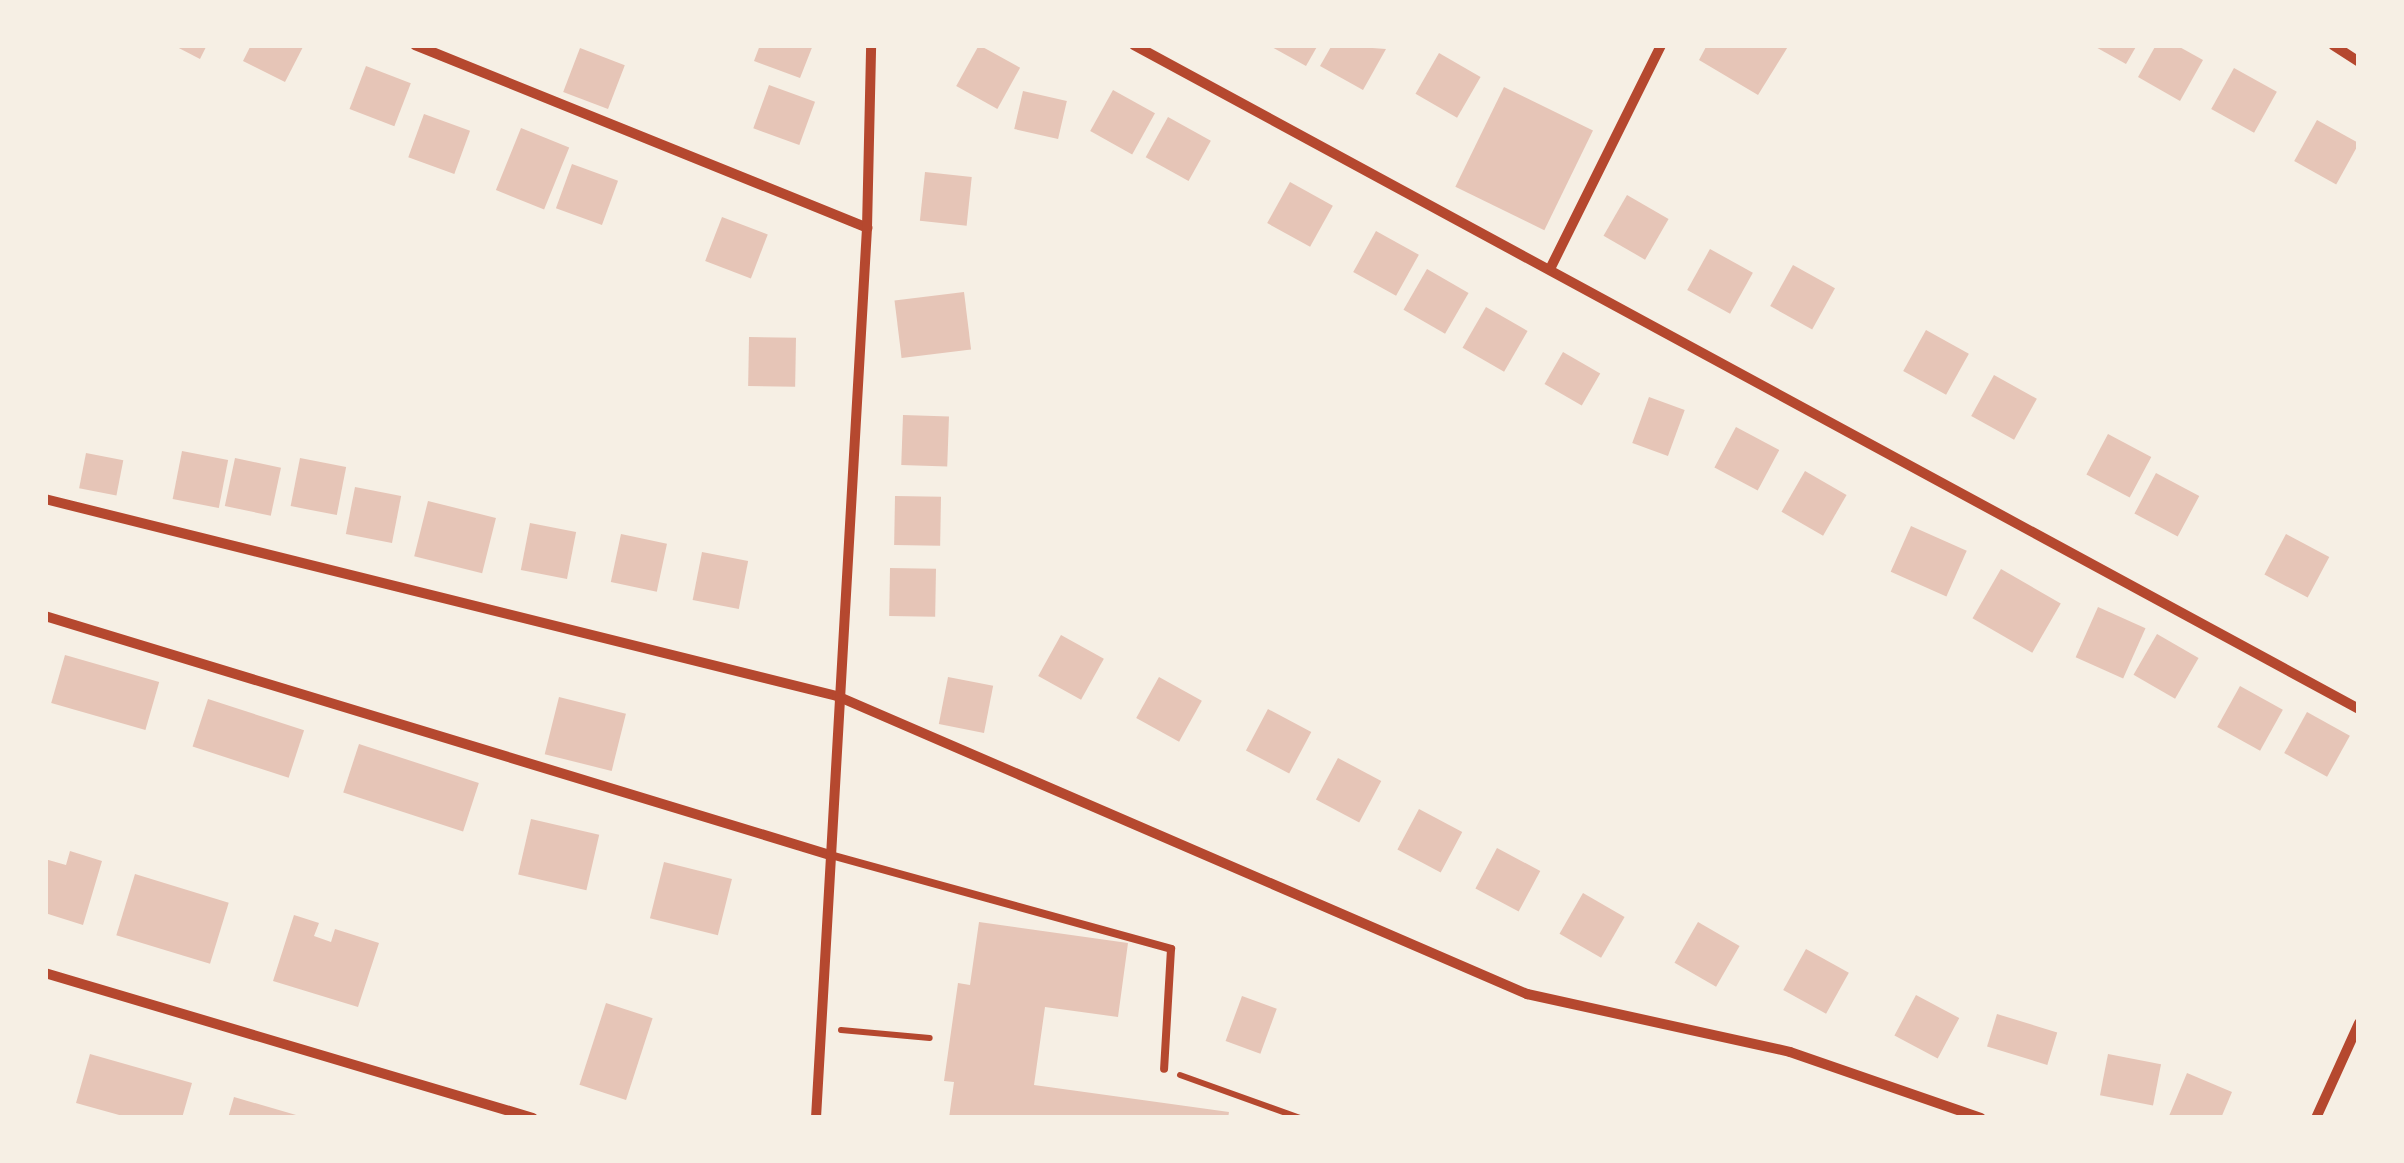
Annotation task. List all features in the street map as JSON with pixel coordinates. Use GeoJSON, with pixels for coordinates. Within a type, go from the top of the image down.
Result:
{"type":"FeatureCollection","features":[{"type":"Feature","properties":{"kind":"street"},"geometry":{"type":"LineString","coordinates":[[415,45],[867,228]]}},
{"type":"Feature","properties":{"kind":"street"},"geometry":{"type":"LineString","coordinates":[[816,1118],[827,854],[867,228],[871,45]]}},
{"type":"Feature","properties":{"kind":"street"},"geometry":{"type":"LineString","coordinates":[[1134,45],[2359,708]]}},
{"type":"Feature","properties":{"kind":"street"},"geometry":{"type":"LineString","coordinates":[[1550,267],[1662,45]]}},
{"type":"Feature","properties":{"kind":"street"},"geometry":{"type":"LineString","coordinates":[[2333,45],[2359,62]]}},
{"type":"Feature","properties":{"kind":"street"},"geometry":{"type":"LineString","coordinates":[[45,499],[838,696],[1527,994],[1790,1052],[1981,1118]]}},
{"type":"Feature","properties":{"kind":"street"},"geometry":{"type":"LineString","coordinates":[[45,616],[827,854]]}},
{"type":"Feature","properties":{"kind":"street"},"geometry":{"type":"LineString","coordinates":[[45,973],[533,1118]]}},
{"type":"Feature","properties":{"kind":"street"},"geometry":{"type":"LineString","coordinates":[[2316,1118],[2359,1022]]}},
{"type":"Feature","properties":{"kind":"lane"},"geometry":{"type":"LineString","coordinates":[[827,854],[1171,949],[1164,1069]]}},
{"type":"Feature","properties":{"kind":"path"},"geometry":{"type":"LineString","coordinates":[[820,1028],[930,1038]]}},
{"type":"Feature","properties":{"kind":"path"},"geometry":{"type":"LineString","coordinates":[[1164,1069],[1300,1118]]}},
{"type":"Feature","properties":{"kind":"building"},"geometry":{"type":"Polygon","coordinates":[[[173,45],[207,45],[200,59],[173,45]]]}},
{"type":"Feature","properties":{"kind":"building"},"geometry":{"type":"Polygon","coordinates":[[[251,45],[304,45],[285,82],[243,61],[251,45]]]}},
{"type":"Feature","properties":{"kind":"building"},"geometry":{"type":"Polygon","coordinates":[[[760,45],[813,45],[800,78],[754,61],[760,45]]]}},
{"type":"Feature","properties":{"kind":"building"},"geometry":{"type":"Polygon","coordinates":[[[979,45],[1020,68],[997,109],[956,86],[979,45]]]}},
{"type":"Feature","properties":{"kind":"building"},"geometry":{"type":"Polygon","coordinates":[[[1268,45],[1318,45],[1306,66],[1268,45]]]}},
{"type":"Feature","properties":{"kind":"building"},"geometry":{"type":"Polygon","coordinates":[[[1332,45],[1386,49],[1363,90],[1320,66],[1332,45]]]}},
{"type":"Feature","properties":{"kind":"building"},"geometry":{"type":"Polygon","coordinates":[[[1707,45],[1789,45],[1758,95],[1699,60],[1707,45]]]}},
{"type":"Feature","properties":{"kind":"building"},"geometry":{"type":"Polygon","coordinates":[[[2092,45],[2137,45],[2126,64],[2092,45]]]}},
{"type":"Feature","properties":{"kind":"building"},"geometry":{"type":"Polygon","coordinates":[[[2156,45],[2176,45],[2203,60],[2180,101],[2138,77],[2156,45]]]}},
{"type":"Feature","properties":{"kind":"building"},"geometry":{"type":"Polygon","coordinates":[[[580,48],[625,65],[608,109],[563,92],[580,48]]]}},
{"type":"Feature","properties":{"kind":"building"},"geometry":{"type":"Polygon","coordinates":[[[1439,53],[1481,77],[1457,118],[1416,94],[1439,53]]]}},
{"type":"Feature","properties":{"kind":"building"},"geometry":{"type":"Polygon","coordinates":[[[366,66],[411,83],[394,126],[350,109],[366,66]]]}},
{"type":"Feature","properties":{"kind":"building"},"geometry":{"type":"Polygon","coordinates":[[[2234,68],[2277,92],[2254,133],[2211,109],[2234,68]]]}},
{"type":"Feature","properties":{"kind":"building"},"geometry":{"type":"Polygon","coordinates":[[[769,85],[815,102],[799,145],[753,128],[769,85]]]}},
{"type":"Feature","properties":{"kind":"building"},"geometry":{"type":"Polygon","coordinates":[[[1504,87],[1593,130],[1544,230],[1455,187],[1504,87]]]}},
{"type":"Feature","properties":{"kind":"building"},"geometry":{"type":"Polygon","coordinates":[[[1113,90],[1155,113],[1132,154],[1090,131],[1113,90]]]}},
{"type":"Feature","properties":{"kind":"building"},"geometry":{"type":"Polygon","coordinates":[[[1023,91],[1067,101],[1058,139],[1014,129],[1023,91]]]}},
{"type":"Feature","properties":{"kind":"building"},"geometry":{"type":"Polygon","coordinates":[[[424,114],[470,131],[454,174],[408,157],[424,114]]]}},
{"type":"Feature","properties":{"kind":"building"},"geometry":{"type":"Polygon","coordinates":[[[1168,117],[1211,141],[1189,181],[1146,157],[1168,117]]]}},
{"type":"Feature","properties":{"kind":"building"},"geometry":{"type":"Polygon","coordinates":[[[2317,120],[2359,143],[2336,184],[2294,161],[2317,120]]]}},
{"type":"Feature","properties":{"kind":"building"},"geometry":{"type":"Polygon","coordinates":[[[521,128],[569,147],[544,210],[496,190],[521,128]]]}},
{"type":"Feature","properties":{"kind":"building"},"geometry":{"type":"Polygon","coordinates":[[[572,164],[618,181],[602,225],[556,208],[572,164]]]}},
{"type":"Feature","properties":{"kind":"building"},"geometry":{"type":"Polygon","coordinates":[[[925,172],[972,177],[967,226],[920,221],[925,172]]]}},
{"type":"Feature","properties":{"kind":"building"},"geometry":{"type":"Polygon","coordinates":[[[1290,182],[1333,206],[1310,247],[1267,223],[1290,182]]]}},
{"type":"Feature","properties":{"kind":"building"},"geometry":{"type":"Polygon","coordinates":[[[1627,195],[1669,219],[1645,260],[1604,236],[1627,195]]]}},
{"type":"Feature","properties":{"kind":"building"},"geometry":{"type":"Polygon","coordinates":[[[722,217],[768,235],[751,278],[705,261],[722,217]]]}},
{"type":"Feature","properties":{"kind":"building"},"geometry":{"type":"Polygon","coordinates":[[[1376,231],[1419,255],[1396,296],[1353,272],[1376,231]]]}},
{"type":"Feature","properties":{"kind":"building"},"geometry":{"type":"Polygon","coordinates":[[[1710,249],[1753,273],[1730,314],[1687,290],[1710,249]]]}},
{"type":"Feature","properties":{"kind":"building"},"geometry":{"type":"Polygon","coordinates":[[[1793,265],[1835,288],[1812,329],[1770,306],[1793,265]]]}},
{"type":"Feature","properties":{"kind":"building"},"geometry":{"type":"Polygon","coordinates":[[[1427,269],[1469,293],[1445,334],[1404,310],[1427,269]]]}},
{"type":"Feature","properties":{"kind":"building"},"geometry":{"type":"Polygon","coordinates":[[[964,292],[971,350],[902,358],[895,301],[964,292]]]}},
{"type":"Feature","properties":{"kind":"building"},"geometry":{"type":"Polygon","coordinates":[[[1486,307],[1528,331],[1504,372],[1462,348],[1486,307]]]}},
{"type":"Feature","properties":{"kind":"building"},"geometry":{"type":"Polygon","coordinates":[[[1926,330],[1969,354],[1946,395],[1903,371],[1926,330]]]}},
{"type":"Feature","properties":{"kind":"building"},"geometry":{"type":"Polygon","coordinates":[[[749,337],[796,338],[795,387],[748,386],[749,337]]]}},
{"type":"Feature","properties":{"kind":"building"},"geometry":{"type":"Polygon","coordinates":[[[1563,352],[1600,374],[1582,406],[1544,384],[1563,352]]]}},
{"type":"Feature","properties":{"kind":"building"},"geometry":{"type":"Polygon","coordinates":[[[1994,375],[2037,399],[2014,440],[1971,416],[1994,375]]]}},
{"type":"Feature","properties":{"kind":"building"},"geometry":{"type":"Polygon","coordinates":[[[1649,397],[1685,410],[1668,456],[1632,443],[1649,397]]]}},
{"type":"Feature","properties":{"kind":"building"},"geometry":{"type":"Polygon","coordinates":[[[903,415],[949,417],[947,467],[901,465],[903,415]]]}},
{"type":"Feature","properties":{"kind":"building"},"geometry":{"type":"Polygon","coordinates":[[[1736,427],[1779,450],[1758,491],[1714,468],[1736,427]]]}},
{"type":"Feature","properties":{"kind":"building"},"geometry":{"type":"Polygon","coordinates":[[[2108,434],[2151,457],[2130,498],[2086,475],[2108,434]]]}},
{"type":"Feature","properties":{"kind":"building"},"geometry":{"type":"Polygon","coordinates":[[[182,451],[228,460],[219,508],[173,499],[182,451]]]}},
{"type":"Feature","properties":{"kind":"building"},"geometry":{"type":"Polygon","coordinates":[[[86,453],[123,460],[116,496],[79,488],[86,453]]]}},
{"type":"Feature","properties":{"kind":"building"},"geometry":{"type":"Polygon","coordinates":[[[235,458],[281,468],[271,516],[225,506],[235,458]]]}},
{"type":"Feature","properties":{"kind":"building"},"geometry":{"type":"Polygon","coordinates":[[[300,458],[346,467],[337,515],[291,506],[300,458]]]}},
{"type":"Feature","properties":{"kind":"building"},"geometry":{"type":"Polygon","coordinates":[[[1805,471],[1847,495],[1823,536],[1782,512],[1805,471]]]}},
{"type":"Feature","properties":{"kind":"building"},"geometry":{"type":"Polygon","coordinates":[[[2156,473],[2199,496],[2178,537],[2134,514],[2156,473]]]}},
{"type":"Feature","properties":{"kind":"building"},"geometry":{"type":"Polygon","coordinates":[[[355,487],[401,496],[392,543],[346,534],[355,487]]]}},
{"type":"Feature","properties":{"kind":"building"},"geometry":{"type":"Polygon","coordinates":[[[895,496],[941,497],[940,546],[894,545],[895,496]]]}},
{"type":"Feature","properties":{"kind":"building"},"geometry":{"type":"Polygon","coordinates":[[[428,501],[496,518],[482,573],[414,556],[428,501]]]}},
{"type":"Feature","properties":{"kind":"building"},"geometry":{"type":"Polygon","coordinates":[[[530,523],[576,532],[567,579],[521,570],[530,523]]]}},
{"type":"Feature","properties":{"kind":"building"},"geometry":{"type":"Polygon","coordinates":[[[1911,526],[1967,551],[1946,596],[1891,572],[1911,526]]]}},
{"type":"Feature","properties":{"kind":"building"},"geometry":{"type":"Polygon","coordinates":[[[621,534],[667,544],[657,592],[611,582],[621,534]]]}},
{"type":"Feature","properties":{"kind":"building"},"geometry":{"type":"Polygon","coordinates":[[[2286,534],[2329,557],[2308,598],[2264,575],[2286,534]]]}},
{"type":"Feature","properties":{"kind":"building"},"geometry":{"type":"Polygon","coordinates":[[[702,552],[748,561],[739,609],[693,600],[702,552]]]}},
{"type":"Feature","properties":{"kind":"building"},"geometry":{"type":"Polygon","coordinates":[[[890,568],[936,569],[935,617],[889,616],[890,568]]]}},
{"type":"Feature","properties":{"kind":"building"},"geometry":{"type":"Polygon","coordinates":[[[2001,569],[2061,603],[2032,653],[1972,618],[2001,569]]]}},
{"type":"Feature","properties":{"kind":"building"},"geometry":{"type":"Polygon","coordinates":[[[2098,607],[2146,628],[2123,678],[2076,657],[2098,607]]]}},
{"type":"Feature","properties":{"kind":"building"},"geometry":{"type":"Polygon","coordinates":[[[2157,634],[2199,658],[2175,699],[2134,675],[2157,634]]]}},
{"type":"Feature","properties":{"kind":"building"},"geometry":{"type":"Polygon","coordinates":[[[1061,635],[1104,659],[1081,700],[1038,676],[1061,635]]]}},
{"type":"Feature","properties":{"kind":"building"},"geometry":{"type":"Polygon","coordinates":[[[65,655],[159,682],[145,730],[51,703],[65,655]]]}},
{"type":"Feature","properties":{"kind":"building"},"geometry":{"type":"Polygon","coordinates":[[[948,677],[993,686],[984,733],[939,724],[948,677]]]}},
{"type":"Feature","properties":{"kind":"building"},"geometry":{"type":"Polygon","coordinates":[[[1159,677],[1202,701],[1179,742],[1136,718],[1159,677]]]}},
{"type":"Feature","properties":{"kind":"building"},"geometry":{"type":"Polygon","coordinates":[[[2240,686],[2283,710],[2260,751],[2217,727],[2240,686]]]}},
{"type":"Feature","properties":{"kind":"building"},"geometry":{"type":"Polygon","coordinates":[[[559,697],[626,714],[612,771],[545,754],[559,697]]]}},
{"type":"Feature","properties":{"kind":"building"},"geometry":{"type":"Polygon","coordinates":[[[208,699],[304,730],[289,778],[193,747],[208,699]]]}},
{"type":"Feature","properties":{"kind":"building"},"geometry":{"type":"Polygon","coordinates":[[[1268,709],[1311,732],[1289,774],[1246,750],[1268,709]]]}},
{"type":"Feature","properties":{"kind":"building"},"geometry":{"type":"Polygon","coordinates":[[[2307,712],[2350,736],[2327,777],[2284,753],[2307,712]]]}},
{"type":"Feature","properties":{"kind":"building"},"geometry":{"type":"Polygon","coordinates":[[[359,744],[479,783],[463,831],[343,793],[359,744]]]}},
{"type":"Feature","properties":{"kind":"building"},"geometry":{"type":"Polygon","coordinates":[[[1338,758],[1381,781],[1359,823],[1316,799],[1338,758]]]}},
{"type":"Feature","properties":{"kind":"building"},"geometry":{"type":"Polygon","coordinates":[[[1419,809],[1462,832],[1441,873],[1397,850],[1419,809]]]}},
{"type":"Feature","properties":{"kind":"building"},"geometry":{"type":"Polygon","coordinates":[[[531,819],[599,835],[586,890],[518,875],[531,819]]]}},
{"type":"Feature","properties":{"kind":"building"},"geometry":{"type":"Polygon","coordinates":[[[1497,848],[1540,871],[1519,912],[1475,889],[1497,848]]]}},
{"type":"Feature","properties":{"kind":"building"},"geometry":{"type":"Polygon","coordinates":[[[70,851],[102,861],[83,925],[45,913],[45,859],[66,865],[70,851]]]}},
{"type":"Feature","properties":{"kind":"building"},"geometry":{"type":"Polygon","coordinates":[[[664,862],[732,879],[718,935],[650,918],[664,862]]]}},
{"type":"Feature","properties":{"kind":"building"},"geometry":{"type":"Polygon","coordinates":[[[135,874],[229,903],[210,964],[116,935],[135,874]]]}},
{"type":"Feature","properties":{"kind":"building"},"geometry":{"type":"Polygon","coordinates":[[[1583,893],[1625,917],[1601,958],[1560,934],[1583,893]]]}},
{"type":"Feature","properties":{"kind":"building"},"geometry":{"type":"Polygon","coordinates":[[[294,915],[319,923],[314,936],[331,942],[335,929],[379,943],[358,1007],[273,981],[294,915]]]}},
{"type":"Feature","properties":{"kind":"building"},"geometry":{"type":"Polygon","coordinates":[[[979,922],[1128,943],[1118,1017],[1045,1007],[1034,1085],[1229,1112],[1228,1118],[949,1118],[954,1082],[944,1081],[958,983],[970,985],[979,922]]]}},
{"type":"Feature","properties":{"kind":"building"},"geometry":{"type":"Polygon","coordinates":[[[1698,922],[1740,946],[1716,987],[1674,963],[1698,922]]]}},
{"type":"Feature","properties":{"kind":"building"},"geometry":{"type":"Polygon","coordinates":[[[1806,949],[1849,973],[1826,1014],[1783,990],[1806,949]]]}},
{"type":"Feature","properties":{"kind":"building"},"geometry":{"type":"Polygon","coordinates":[[[1916,995],[1959,1018],[1938,1059],[1894,1036],[1916,995]]]}},
{"type":"Feature","properties":{"kind":"building"},"geometry":{"type":"Polygon","coordinates":[[[1242,996],[1277,1009],[1260,1054],[1226,1041],[1242,996]]]}},
{"type":"Feature","properties":{"kind":"building"},"geometry":{"type":"Polygon","coordinates":[[[606,1003],[653,1018],[626,1100],[579,1085],[606,1003]]]}},
{"type":"Feature","properties":{"kind":"building"},"geometry":{"type":"Polygon","coordinates":[[[1997,1014],[2057,1032],[2047,1065],[1987,1047],[1997,1014]]]}},
{"type":"Feature","properties":{"kind":"building"},"geometry":{"type":"Polygon","coordinates":[[[90,1054],[192,1083],[182,1118],[130,1118],[76,1103],[90,1054]]]}},
{"type":"Feature","properties":{"kind":"building"},"geometry":{"type":"Polygon","coordinates":[[[2108,1054],[2161,1064],[2153,1106],[2100,1095],[2108,1054]]]}},
{"type":"Feature","properties":{"kind":"building"},"geometry":{"type":"Polygon","coordinates":[[[2187,1073],[2232,1092],[2221,1118],[2169,1116],[2187,1073]]]}},
{"type":"Feature","properties":{"kind":"building"},"geometry":{"type":"Polygon","coordinates":[[[234,1097],[303,1117],[303,1118],[228,1118],[234,1097]]]}}]}
